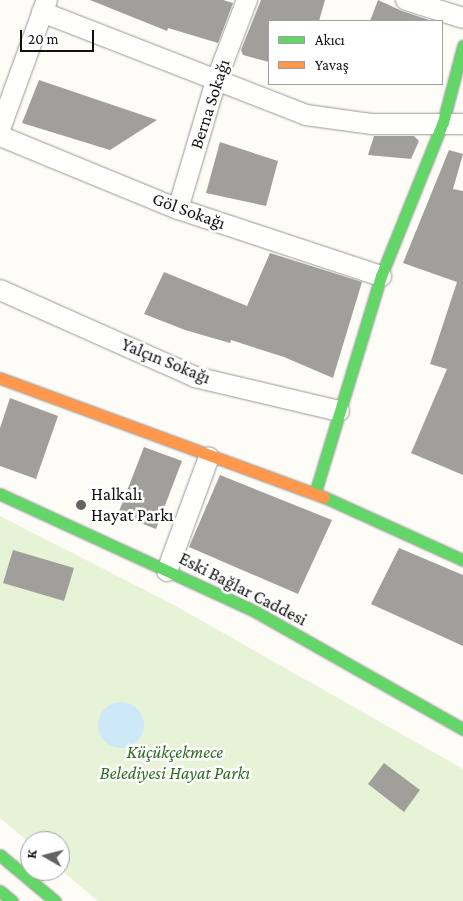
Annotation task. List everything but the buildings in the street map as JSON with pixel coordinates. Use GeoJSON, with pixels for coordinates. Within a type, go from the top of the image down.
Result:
{"type":"FeatureCollection","features":[{"type":"Feature","properties":{"kind":"street","name":"Berna Sokağı"},"geometry":{"type":"LineString","coordinates":[[178,208],[216,81],[247,0]]}},
{"type":"Feature","properties":{"kind":"street"},"geometry":{"type":"LineString","coordinates":[[406,0],[463,18]]}},
{"type":"Feature","properties":{"kind":"street"},"geometry":{"type":"LineString","coordinates":[[0,129],[44,6],[216,81],[306,115],[372,124],[443,122],[463,124]]}},
{"type":"Feature","properties":{"kind":"street"},"geometry":{"type":"LineString","coordinates":[[315,494],[381,276],[443,122],[463,46]]}},
{"type":"Feature","properties":{"kind":"street","name":"Göl Sokağı"},"geometry":{"type":"LineString","coordinates":[[0,136],[178,208],[381,276]]}},
{"type":"Feature","properties":{"kind":"street","name":"Yalçın Sokağı"},"geometry":{"type":"LineString","coordinates":[[0,290],[195,376],[339,411]]}},
{"type":"Feature","properties":{"kind":"street"},"geometry":{"type":"LineString","coordinates":[[0,378],[208,457],[315,494],[463,560]]}},
{"type":"Feature","properties":{"kind":"street"},"geometry":{"type":"LineString","coordinates":[[167,571],[208,457]]}},
{"type":"Feature","properties":{"kind":"street","name":"Eski Bağlar Caddesi"},"geometry":{"type":"LineString","coordinates":[[0,494],[256,612],[463,729]]}},
{"type":"Feature","properties":{"kind":"street"},"geometry":{"type":"LineString","coordinates":[[0,855],[56,901]]}},
{"type":"Feature","properties":{"kind":"street"},"geometry":{"type":"LineString","coordinates":[[0,891],[12,901]]}},
{"type":"Feature","properties":{"kind":"green space","name":"Küçükçekmece Belediyesi Hayat Parkı"},"geometry":{"type":"Polygon","coordinates":[[[0,516],[174,605],[463,769],[463,901],[98,901],[70,877],[70,831],[20,831],[20,835],[0,818],[0,516]]]}},
{"type":"Feature","properties":{"kind":"water"},"geometry":{"type":"Polygon","coordinates":[[[116,702],[126,702],[140,712],[144,725],[140,738],[134,744],[126,748],[116,748],[102,738],[98,730],[98,720],[108,706],[116,702]]]}},
{"type":"Feature","properties":{"kind":"traffic: fast"},"geometry":{"type":"LineString","coordinates":[[315,493],[381,276],[443,122],[463,46]]}},
{"type":"Feature","properties":{"kind":"traffic: fast"},"geometry":{"type":"LineString","coordinates":[[0,494],[256,612],[463,729]]}},
{"type":"Feature","properties":{"kind":"traffic: fast"},"geometry":{"type":"LineString","coordinates":[[324,497],[463,560]]}},
{"type":"Feature","properties":{"kind":"traffic: fast"},"geometry":{"type":"LineString","coordinates":[[0,855],[55,901]]}},
{"type":"Feature","properties":{"kind":"traffic: fast"},"geometry":{"type":"LineString","coordinates":[[0,891],[12,901]]}},
{"type":"Feature","properties":{"kind":"traffic: slow"},"geometry":{"type":"LineString","coordinates":[[0,378],[324,497]]}},
{"type":"Feature","properties":{"kind":"place","name":"Halkalı Hayat Parkı"},"geometry":{"type":"Point","coordinates":[81,505]}}]}
